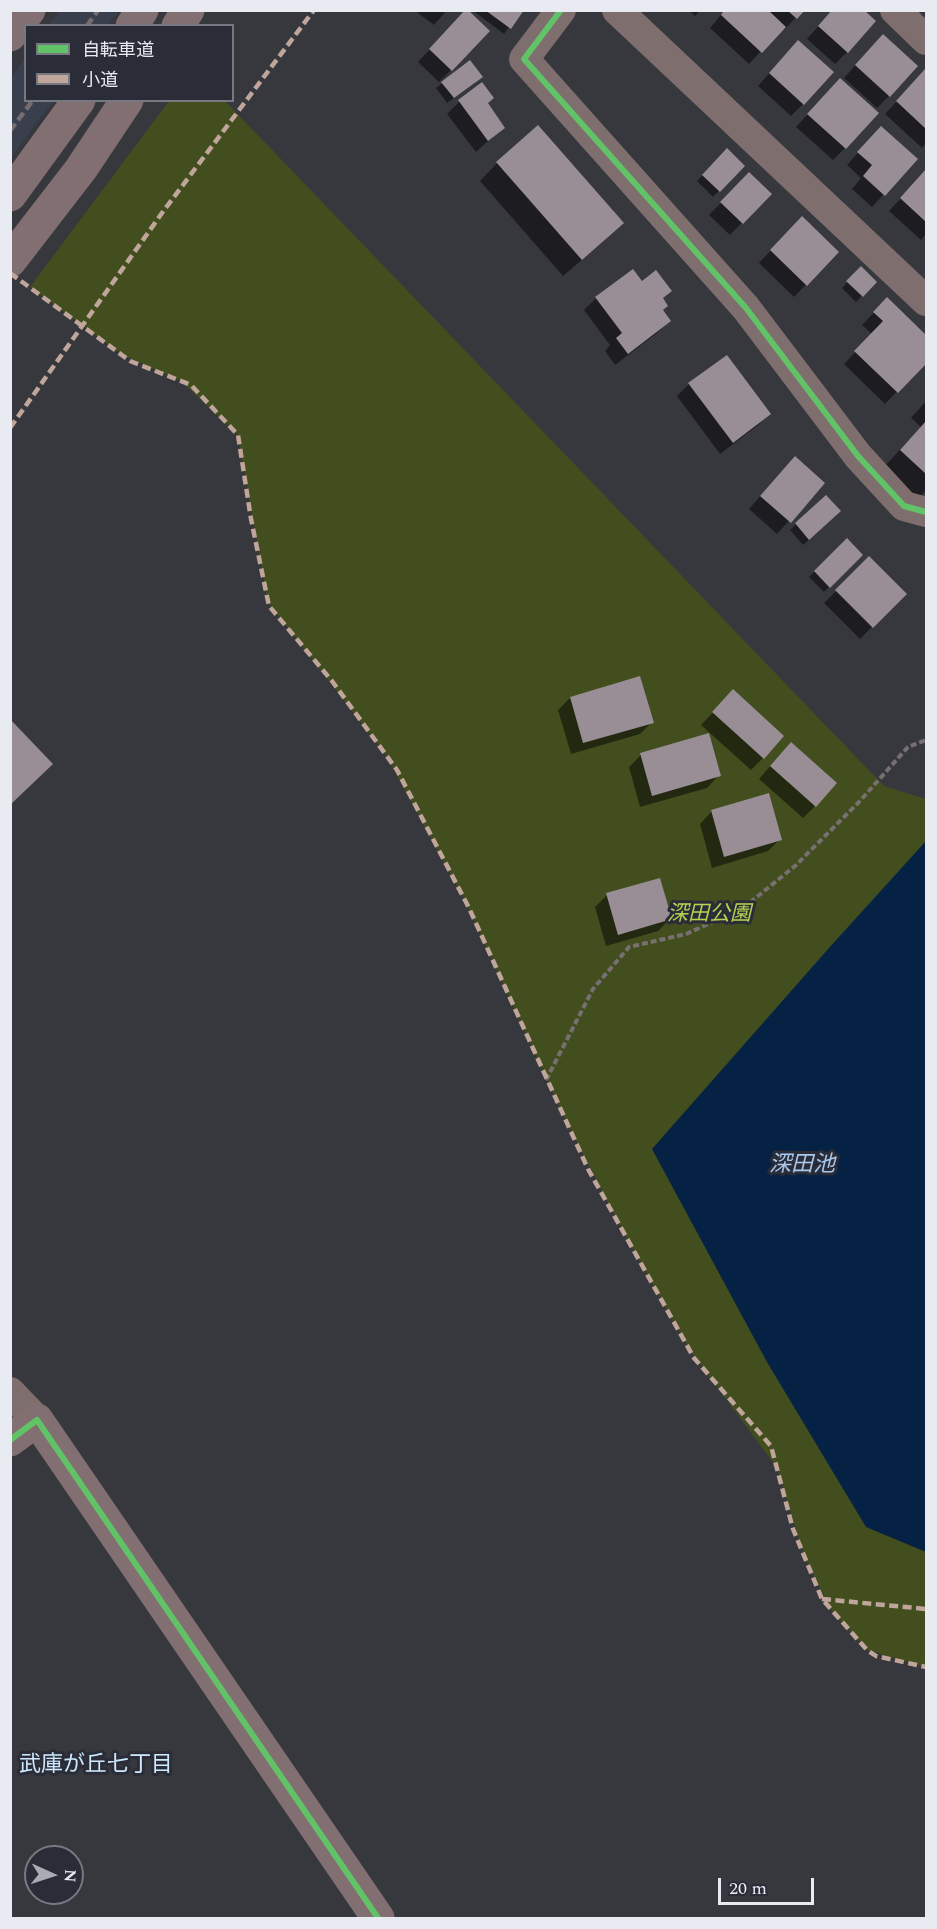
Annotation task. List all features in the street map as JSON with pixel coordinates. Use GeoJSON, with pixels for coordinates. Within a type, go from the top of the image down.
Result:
{"type":"FeatureCollection","features":[{"type":"Feature","properties":{"kind":"street"},"geometry":{"type":"LineString","coordinates":[[10,35],[29,10]]}},
{"type":"Feature","properties":{"kind":"street"},"geometry":{"type":"LineString","coordinates":[[133,24],[142,10]]}},
{"type":"Feature","properties":{"kind":"street"},"geometry":{"type":"LineString","coordinates":[[179,24],[188,10]]}},
{"type":"Feature","properties":{"kind":"street"},"geometry":{"type":"LineString","coordinates":[[561,10],[524,59],[746,308],[858,456],[904,506],[927,512]]}},
{"type":"Feature","properties":{"kind":"street"},"geometry":{"type":"LineString","coordinates":[[617,10],[927,301]]}},
{"type":"Feature","properties":{"kind":"street"},"geometry":{"type":"LineString","coordinates":[[896,10],[927,40]]}},
{"type":"Feature","properties":{"kind":"street"},"geometry":{"type":"LineString","coordinates":[[10,195],[78,102]]}},
{"type":"Feature","properties":{"kind":"street"},"geometry":{"type":"LineString","coordinates":[[43,150],[83,137],[115,102]]}},
{"type":"Feature","properties":{"kind":"street"},"geometry":{"type":"LineString","coordinates":[[10,261],[81,170],[126,102]]}},
{"type":"Feature","properties":{"kind":"street"},"geometry":{"type":"LineString","coordinates":[[10,1392],[37,1420],[378,1918]]}},
{"type":"Feature","properties":{"kind":"street"},"geometry":{"type":"LineString","coordinates":[[10,1440],[37,1420]]}},
{"type":"Feature","properties":{"kind":"path"},"geometry":{"type":"LineString","coordinates":[[546,1080],[593,989],[629,947],[686,934],[742,909],[795,866],[859,802],[908,747],[927,740]]}},
{"type":"Feature","properties":{"kind":"shaded area"},"geometry":{"type":"Polygon","coordinates":[[[61,10],[119,10],[109,24],[50,24],[61,10]]]}},
{"type":"Feature","properties":{"kind":"shaded area"},"geometry":{"type":"Polygon","coordinates":[[[24,59],[24,102],[52,102],[11,157],[11,78],[24,59]]]}},
{"type":"Feature","properties":{"kind":"green space","name":"深田公園"},"geometry":{"type":"Polygon","coordinates":[[[168,102],[226,102],[884,786],[926,799],[926,1667],[867,1650],[831,1610],[805,1558],[777,1468],[690,1350],[626,1237],[564,1117],[464,899],[386,755],[268,602],[238,435],[181,381],[121,354],[30,287],[168,102]]]}},
{"type":"Feature","properties":{"kind":"water","name":"深田池"},"geometry":{"type":"Polygon","coordinates":[[[926,841],[926,1552],[866,1527],[767,1362],[652,1149],[926,841]]]}},
{"type":"Feature","properties":{"kind":"building"},"geometry":{"type":"Polygon","coordinates":[[[465,10],[468,10],[490,31],[452,71],[429,49],[465,10]]]}},
{"type":"Feature","properties":{"kind":"building"},"geometry":{"type":"Polygon","coordinates":[[[485,10],[524,10],[511,29],[485,10]]]}},
{"type":"Feature","properties":{"kind":"building"},"geometry":{"type":"Polygon","coordinates":[[[724,10],[768,10],[786,27],[762,53],[721,15],[724,10]]]}},
{"type":"Feature","properties":{"kind":"building"},"geometry":{"type":"Polygon","coordinates":[[[787,10],[805,10],[797,19],[787,10]]]}},
{"type":"Feature","properties":{"kind":"building"},"geometry":{"type":"Polygon","coordinates":[[[832,10],[864,10],[876,21],[848,53],[818,26],[832,10]]]}},
{"type":"Feature","properties":{"kind":"building"},"geometry":{"type":"Polygon","coordinates":[[[883,34],[918,66],[890,97],[855,65],[883,34]]]}},
{"type":"Feature","properties":{"kind":"building"},"geometry":{"type":"Polygon","coordinates":[[[798,40],[834,72],[804,105],[769,73],[798,40]]]}},
{"type":"Feature","properties":{"kind":"building"},"geometry":{"type":"Polygon","coordinates":[[[470,60],[483,77],[454,98],[441,82],[470,60]]]}},
{"type":"Feature","properties":{"kind":"building"},"geometry":{"type":"Polygon","coordinates":[[[926,70],[926,129],[896,101],[926,70]]]}},
{"type":"Feature","properties":{"kind":"building"},"geometry":{"type":"Polygon","coordinates":[[[840,78],[879,113],[846,149],[807,114],[840,78]]]}},
{"type":"Feature","properties":{"kind":"building"},"geometry":{"type":"Polygon","coordinates":[[[482,82],[494,98],[488,103],[505,128],[488,141],[458,100],[482,82]]]}},
{"type":"Feature","properties":{"kind":"building"},"geometry":{"type":"Polygon","coordinates":[[[538,125],[624,223],[582,260],[496,162],[538,125]]]}},
{"type":"Feature","properties":{"kind":"building"},"geometry":{"type":"Polygon","coordinates":[[[881,126],[918,159],[885,196],[863,176],[872,165],[857,152],[881,126]]]}},
{"type":"Feature","properties":{"kind":"building"},"geometry":{"type":"Polygon","coordinates":[[[727,148],[745,166],[720,192],[702,175],[727,148]]]}},
{"type":"Feature","properties":{"kind":"building"},"geometry":{"type":"Polygon","coordinates":[[[926,169],[926,222],[900,198],[926,169]]]}},
{"type":"Feature","properties":{"kind":"building"},"geometry":{"type":"Polygon","coordinates":[[[749,172],[772,194],[743,224],[720,202],[749,172]]]}},
{"type":"Feature","properties":{"kind":"building"},"geometry":{"type":"Polygon","coordinates":[[[802,216],[839,252],[807,286],[770,250],[802,216]]]}},
{"type":"Feature","properties":{"kind":"building"},"geometry":{"type":"Polygon","coordinates":[[[861,266],[877,282],[863,297],[846,281],[861,266]]]}},
{"type":"Feature","properties":{"kind":"building"},"geometry":{"type":"Polygon","coordinates":[[[633,269],[642,281],[656,270],[672,291],[663,298],[668,306],[663,310],[671,321],[628,354],[616,338],[622,333],[595,297],[633,269]]]}},
{"type":"Feature","properties":{"kind":"building"},"geometry":{"type":"Polygon","coordinates":[[[887,297],[926,335],[926,364],[898,393],[854,351],[883,321],[873,312],[887,297]]]}},
{"type":"Feature","properties":{"kind":"building"},"geometry":{"type":"Polygon","coordinates":[[[727,355],[771,414],[733,443],[688,383],[727,355]]]}},
{"type":"Feature","properties":{"kind":"building"},"geometry":{"type":"Polygon","coordinates":[[[926,421],[926,474],[900,450],[926,421]]]}},
{"type":"Feature","properties":{"kind":"building"},"geometry":{"type":"Polygon","coordinates":[[[795,456],[825,483],[791,523],[760,496],[795,456]]]}},
{"type":"Feature","properties":{"kind":"building"},"geometry":{"type":"Polygon","coordinates":[[[826,495],[841,511],[809,540],[795,523],[826,495]]]}},
{"type":"Feature","properties":{"kind":"building"},"geometry":{"type":"Polygon","coordinates":[[[847,538],[863,555],[830,588],[814,571],[847,538]]]}},
{"type":"Feature","properties":{"kind":"building"},"geometry":{"type":"Polygon","coordinates":[[[869,556],[907,594],[873,628],[835,590],[869,556]]]}},
{"type":"Feature","properties":{"kind":"building"},"geometry":{"type":"Polygon","coordinates":[[[640,676],[654,723],[583,743],[570,697],[640,676]]]}},
{"type":"Feature","properties":{"kind":"building"},"geometry":{"type":"Polygon","coordinates":[[[733,689],[784,736],[764,759],[712,712],[733,689]]]}},
{"type":"Feature","properties":{"kind":"building"},"geometry":{"type":"Polygon","coordinates":[[[10,719],[53,764],[10,805],[10,719]]]}},
{"type":"Feature","properties":{"kind":"building"},"geometry":{"type":"Polygon","coordinates":[[[709,733],[721,776],[652,796],[640,753],[709,733]]]}},
{"type":"Feature","properties":{"kind":"building"},"geometry":{"type":"Polygon","coordinates":[[[791,742],[837,783],[816,807],[770,766],[791,742]]]}},
{"type":"Feature","properties":{"kind":"building"},"geometry":{"type":"Polygon","coordinates":[[[769,793],[782,840],[724,857],[711,810],[769,793]]]}},
{"type":"Feature","properties":{"kind":"building"},"geometry":{"type":"Polygon","coordinates":[[[660,878],[672,919],[618,935],[606,893],[660,878]]]}},
{"type":"Feature","properties":{"kind":"railway"},"geometry":{"type":"LineString","coordinates":[[88,24],[98,10]]}},
{"type":"Feature","properties":{"kind":"railway"},"geometry":{"type":"LineString","coordinates":[[10,131],[32,102]]}},
{"type":"Feature","properties":{"kind":"marked path"},"geometry":{"type":"LineString","coordinates":[[10,428],[162,213],[314,10]]}},
{"type":"Feature","properties":{"kind":"marked path"},"geometry":{"type":"LineString","coordinates":[[10,273],[130,361],[191,385],[238,435],[251,519],[269,606],[332,681],[397,770],[469,908],[588,1169],[694,1358],[771,1446],[793,1529],[822,1599],[867,1650],[876,1656],[926,1667]]}},
{"type":"Feature","properties":{"kind":"marked path"},"geometry":{"type":"LineString","coordinates":[[822,1599],[926,1609]]}},
{"type":"Feature","properties":{"kind":"cycle path"},"geometry":{"type":"LineString","coordinates":[[561,10],[524,59],[746,308],[858,456],[904,506],[926,512]]}},
{"type":"Feature","properties":{"kind":"cycle path"},"geometry":{"type":"LineString","coordinates":[[10,1440],[37,1420],[378,1918]]}},
{"type":"Feature","properties":{"kind":"district","name":"武庫が丘七丁目"},"geometry":{"type":"Point","coordinates":[96,1767]}}]}
